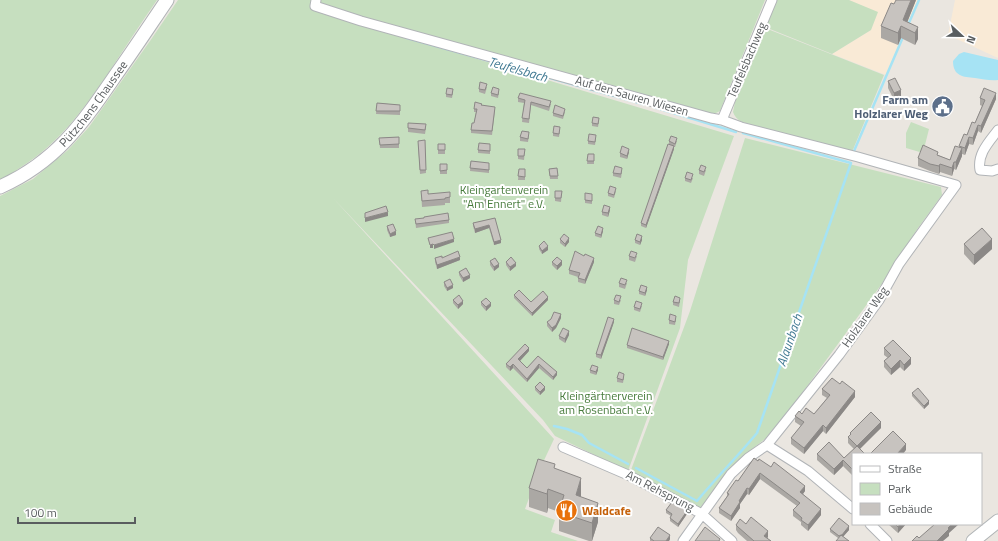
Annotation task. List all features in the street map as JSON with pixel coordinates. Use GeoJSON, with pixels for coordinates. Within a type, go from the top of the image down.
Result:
{"type":"FeatureCollection","features":[{"type":"Feature","properties":{"kind":"street","name":"Pützchens Chaussee"},"geometry":{"type":"LineString","coordinates":[[0,187],[36,168],[62,145],[86,118],[167,0]]}},
{"type":"Feature","properties":{"kind":"street","name":"Auf den Sauren Wiesen"},"geometry":{"type":"LineString","coordinates":[[316,0],[315,6],[354,19],[722,120],[741,127],[858,157],[956,185]]}},
{"type":"Feature","properties":{"kind":"street","name":"Teufelsbachweg"},"geometry":{"type":"LineString","coordinates":[[722,120],[772,0]]}},
{"type":"Feature","properties":{"kind":"street"},"geometry":{"type":"LineString","coordinates":[[998,130],[980,155],[979,163],[980,170],[992,171],[998,169]]}},
{"type":"Feature","properties":{"kind":"street","name":"Holzlarer Weg"},"geometry":{"type":"LineString","coordinates":[[768,445],[879,300],[899,264],[956,185]]}},
{"type":"Feature","properties":{"kind":"street"},"geometry":{"type":"LineString","coordinates":[[768,445],[808,471],[852,508]]}},
{"type":"Feature","properties":{"kind":"street","name":"Am Rehsprung"},"geometry":{"type":"LineString","coordinates":[[563,448],[628,474],[702,514],[731,474],[748,458],[768,445]]}},
{"type":"Feature","properties":{"kind":"street"},"geometry":{"type":"LineString","coordinates":[[683,541],[702,514],[732,541]]}},
{"type":"Feature","properties":{"kind":"street"},"geometry":{"type":"LineString","coordinates":[[973,541],[998,521]]}},
{"type":"Feature","properties":{"kind":"street"},"geometry":{"type":"LineString","coordinates":[[871,525],[887,541]]}},
{"type":"Feature","properties":{"kind":"shaded area"},"geometry":{"type":"Polygon","coordinates":[[[849,0],[918,0],[886,75],[832,54],[871,30],[877,13],[849,0]]]}},
{"type":"Feature","properties":{"kind":"shaded area"},"geometry":{"type":"Polygon","coordinates":[[[955,0],[998,0],[998,58],[948,35],[955,0]]]}},
{"type":"Feature","properties":{"kind":"green space"},"geometry":{"type":"Polygon","coordinates":[[[0,0],[157,0],[101,83],[71,123],[35,157],[0,180],[0,0]]]}},
{"type":"Feature","properties":{"kind":"green space"},"geometry":{"type":"Polygon","coordinates":[[[178,0],[315,0],[347,20],[734,136],[688,260],[680,328],[628,471],[555,436],[543,420],[333,198],[554,439],[539,471],[525,509],[555,520],[551,532],[578,541],[0,541],[0,196],[33,179],[68,150],[89,127],[178,0]]]}},
{"type":"Feature","properties":{"kind":"green space"},"geometry":{"type":"Polygon","coordinates":[[[318,0],[765,0],[720,111],[714,114],[316,5],[318,0]]]}},
{"type":"Feature","properties":{"kind":"green space"},"geometry":{"type":"Polygon","coordinates":[[[776,0],[849,0],[878,12],[871,30],[832,54],[765,27],[776,0]]]}},
{"type":"Feature","properties":{"kind":"green space"},"geometry":{"type":"Polygon","coordinates":[[[765,28],[884,75],[852,152],[742,122],[735,117],[733,112],[735,102],[765,28]]]}},
{"type":"Feature","properties":{"kind":"green space"},"geometry":{"type":"Polygon","coordinates":[[[911,122],[929,129],[923,153],[906,148],[906,133],[911,122]]]}},
{"type":"Feature","properties":{"kind":"green space"},"geometry":{"type":"Polygon","coordinates":[[[745,138],[941,187],[942,195],[918,228],[881,285],[797,400],[765,439],[747,453],[728,472],[700,508],[628,478],[690,311],[745,138]]]}},
{"type":"Feature","properties":{"kind":"water"},"geometry":{"type":"Polygon","coordinates":[[[964,52],[998,60],[998,80],[966,77],[957,73],[953,66],[953,61],[959,54],[964,52]]]}},
{"type":"Feature","properties":{"kind":"building"},"geometry":{"type":"Polygon","coordinates":[[[896,0],[911,0],[903,20],[918,27],[915,33],[901,26],[898,33],[881,26],[891,3],[894,4],[896,0]]]}},
{"type":"Feature","properties":{"kind":"building"},"geometry":{"type":"Polygon","coordinates":[[[895,78],[901,90],[894,93],[888,81],[895,78]]]}},
{"type":"Feature","properties":{"kind":"building"},"geometry":{"type":"Polygon","coordinates":[[[480,82],[487,84],[485,90],[479,89],[480,82]]]}},
{"type":"Feature","properties":{"kind":"building"},"geometry":{"type":"Polygon","coordinates":[[[493,87],[499,89],[498,95],[491,93],[493,87]]]}},
{"type":"Feature","properties":{"kind":"building"},"geometry":{"type":"Polygon","coordinates":[[[447,88],[453,89],[452,95],[446,94],[447,88]]]}},
{"type":"Feature","properties":{"kind":"building"},"geometry":{"type":"Polygon","coordinates":[[[984,88],[996,93],[981,126],[978,125],[973,138],[969,137],[965,148],[959,146],[964,134],[967,135],[972,122],[975,123],[985,100],[980,98],[984,88]]]}},
{"type":"Feature","properties":{"kind":"building"},"geometry":{"type":"Polygon","coordinates":[[[520,93],[551,101],[549,107],[531,102],[529,119],[522,118],[525,100],[518,98],[520,93]]]}},
{"type":"Feature","properties":{"kind":"building"},"geometry":{"type":"Polygon","coordinates":[[[475,102],[482,104],[481,105],[495,107],[492,131],[471,130],[477,109],[474,109],[475,102]]]}},
{"type":"Feature","properties":{"kind":"building"},"geometry":{"type":"Polygon","coordinates":[[[377,103],[400,105],[400,111],[376,111],[377,103]]]}},
{"type":"Feature","properties":{"kind":"building"},"geometry":{"type":"Polygon","coordinates":[[[555,105],[565,109],[563,116],[553,113],[555,105]]]}},
{"type":"Feature","properties":{"kind":"building"},"geometry":{"type":"Polygon","coordinates":[[[593,117],[599,118],[598,124],[592,123],[593,117]]]}},
{"type":"Feature","properties":{"kind":"building"},"geometry":{"type":"Polygon","coordinates":[[[408,123],[426,124],[425,130],[408,128],[408,123]]]}},
{"type":"Feature","properties":{"kind":"building"},"geometry":{"type":"Polygon","coordinates":[[[554,126],[560,127],[559,134],[553,133],[554,126]]]}},
{"type":"Feature","properties":{"kind":"building"},"geometry":{"type":"Polygon","coordinates":[[[522,131],[529,132],[528,139],[520,137],[522,131]]]}},
{"type":"Feature","properties":{"kind":"building"},"geometry":{"type":"Polygon","coordinates":[[[589,134],[596,135],[595,142],[588,141],[589,134]]]}},
{"type":"Feature","properties":{"kind":"building"},"geometry":{"type":"Polygon","coordinates":[[[671,136],[677,138],[675,144],[669,141],[671,136]]]}},
{"type":"Feature","properties":{"kind":"building"},"geometry":{"type":"Polygon","coordinates":[[[399,137],[399,144],[380,145],[379,138],[399,137]]]}},
{"type":"Feature","properties":{"kind":"building"},"geometry":{"type":"Polygon","coordinates":[[[425,140],[426,170],[420,170],[418,141],[425,140]]]}},
{"type":"Feature","properties":{"kind":"building"},"geometry":{"type":"Polygon","coordinates":[[[479,143],[490,144],[490,151],[478,150],[479,143]]]}},
{"type":"Feature","properties":{"kind":"building"},"geometry":{"type":"Polygon","coordinates":[[[438,144],[445,144],[445,150],[438,150],[438,144]]]}},
{"type":"Feature","properties":{"kind":"building"},"geometry":{"type":"Polygon","coordinates":[[[668,144],[674,146],[646,225],[641,223],[668,144]]]}},
{"type":"Feature","properties":{"kind":"building"},"geometry":{"type":"Polygon","coordinates":[[[923,145],[938,152],[937,155],[950,160],[955,146],[962,148],[952,168],[940,164],[939,166],[930,164],[918,158],[923,145]]]}},
{"type":"Feature","properties":{"kind":"building"},"geometry":{"type":"Polygon","coordinates":[[[622,146],[629,149],[627,156],[620,153],[622,146]]]}},
{"type":"Feature","properties":{"kind":"building"},"geometry":{"type":"Polygon","coordinates":[[[518,149],[525,149],[524,156],[518,156],[518,149]]]}},
{"type":"Feature","properties":{"kind":"building"},"geometry":{"type":"Polygon","coordinates":[[[588,154],[594,154],[594,161],[587,161],[588,154]]]}},
{"type":"Feature","properties":{"kind":"building"},"geometry":{"type":"Polygon","coordinates":[[[471,161],[489,163],[489,170],[470,168],[471,161]]]}},
{"type":"Feature","properties":{"kind":"building"},"geometry":{"type":"Polygon","coordinates":[[[440,164],[447,164],[447,170],[440,171],[440,164]]]}},
{"type":"Feature","properties":{"kind":"building"},"geometry":{"type":"Polygon","coordinates":[[[701,165],[706,167],[704,172],[699,170],[701,165]]]}},
{"type":"Feature","properties":{"kind":"building"},"geometry":{"type":"Polygon","coordinates":[[[615,166],[622,168],[621,174],[613,173],[615,166]]]}},
{"type":"Feature","properties":{"kind":"building"},"geometry":{"type":"Polygon","coordinates":[[[557,168],[558,176],[550,176],[549,169],[557,168]]]}},
{"type":"Feature","properties":{"kind":"building"},"geometry":{"type":"Polygon","coordinates":[[[519,169],[525,169],[525,177],[518,176],[519,169]]]}},
{"type":"Feature","properties":{"kind":"building"},"geometry":{"type":"Polygon","coordinates":[[[687,172],[693,174],[691,180],[685,178],[687,172]]]}},
{"type":"Feature","properties":{"kind":"building"},"geometry":{"type":"Polygon","coordinates":[[[610,186],[616,188],[614,195],[608,193],[610,186]]]}},
{"type":"Feature","properties":{"kind":"building"},"geometry":{"type":"Polygon","coordinates":[[[428,190],[428,194],[450,192],[450,197],[445,199],[422,201],[421,191],[428,190]]]}},
{"type":"Feature","properties":{"kind":"building"},"geometry":{"type":"Polygon","coordinates":[[[555,191],[562,191],[561,198],[555,198],[555,191]]]}},
{"type":"Feature","properties":{"kind":"building"},"geometry":{"type":"Polygon","coordinates":[[[585,193],[592,194],[592,201],[585,200],[585,193]]]}},
{"type":"Feature","properties":{"kind":"building"},"geometry":{"type":"Polygon","coordinates":[[[491,199],[492,206],[486,207],[485,200],[491,199]]]}},
{"type":"Feature","properties":{"kind":"building"},"geometry":{"type":"Polygon","coordinates":[[[604,205],[610,207],[608,213],[602,212],[604,205]]]}},
{"type":"Feature","properties":{"kind":"building"},"geometry":{"type":"Polygon","coordinates":[[[386,206],[388,212],[365,218],[365,213],[386,206]]]}},
{"type":"Feature","properties":{"kind":"building"},"geometry":{"type":"Polygon","coordinates":[[[448,213],[449,220],[416,224],[415,219],[448,213]]]}},
{"type":"Feature","properties":{"kind":"building"},"geometry":{"type":"Polygon","coordinates":[[[495,218],[501,240],[494,242],[489,225],[475,229],[473,223],[495,218]]]}},
{"type":"Feature","properties":{"kind":"building"},"geometry":{"type":"Polygon","coordinates":[[[393,224],[396,231],[390,234],[387,226],[393,224]]]}},
{"type":"Feature","properties":{"kind":"building"},"geometry":{"type":"Polygon","coordinates":[[[598,226],[603,228],[601,235],[595,233],[598,226]]]}},
{"type":"Feature","properties":{"kind":"building"},"geometry":{"type":"Polygon","coordinates":[[[982,228],[992,239],[974,255],[964,244],[982,228]]]}},
{"type":"Feature","properties":{"kind":"building"},"geometry":{"type":"Polygon","coordinates":[[[452,232],[454,239],[430,245],[428,238],[452,232]]]}},
{"type":"Feature","properties":{"kind":"building"},"geometry":{"type":"Polygon","coordinates":[[[564,234],[569,238],[565,244],[560,239],[564,234]]]}},
{"type":"Feature","properties":{"kind":"building"},"geometry":{"type":"Polygon","coordinates":[[[637,234],[642,236],[640,242],[635,240],[637,234]]]}},
{"type":"Feature","properties":{"kind":"building"},"geometry":{"type":"Polygon","coordinates":[[[544,241],[548,246],[542,251],[539,246],[544,241]]]}},
{"type":"Feature","properties":{"kind":"building"},"geometry":{"type":"Polygon","coordinates":[[[458,251],[460,257],[437,265],[435,258],[442,256],[442,258],[458,251]]]}},
{"type":"Feature","properties":{"kind":"building"},"geometry":{"type":"Polygon","coordinates":[[[575,251],[584,256],[585,254],[594,258],[585,280],[578,278],[580,273],[569,270],[575,251]]]}},
{"type":"Feature","properties":{"kind":"building"},"geometry":{"type":"Polygon","coordinates":[[[631,251],[637,253],[635,258],[629,256],[631,251]]]}},
{"type":"Feature","properties":{"kind":"building"},"geometry":{"type":"Polygon","coordinates":[[[511,257],[516,263],[510,267],[506,262],[511,257]]]}},
{"type":"Feature","properties":{"kind":"building"},"geometry":{"type":"Polygon","coordinates":[[[557,257],[562,261],[557,266],[552,262],[557,257]]]}},
{"type":"Feature","properties":{"kind":"building"},"geometry":{"type":"Polygon","coordinates":[[[495,258],[499,264],[494,267],[490,261],[495,258]]]}},
{"type":"Feature","properties":{"kind":"building"},"geometry":{"type":"Polygon","coordinates":[[[466,268],[470,275],[463,278],[459,272],[466,268]]]}},
{"type":"Feature","properties":{"kind":"building"},"geometry":{"type":"Polygon","coordinates":[[[621,278],[627,280],[625,285],[619,283],[621,278]]]}},
{"type":"Feature","properties":{"kind":"building"},"geometry":{"type":"Polygon","coordinates":[[[450,279],[453,285],[447,288],[444,282],[450,279]]]}},
{"type":"Feature","properties":{"kind":"building"},"geometry":{"type":"Polygon","coordinates":[[[641,285],[647,287],[645,293],[639,291],[641,285]]]}},
{"type":"Feature","properties":{"kind":"building"},"geometry":{"type":"Polygon","coordinates":[[[519,290],[531,302],[543,291],[548,297],[532,313],[514,295],[519,290]]]}},
{"type":"Feature","properties":{"kind":"building"},"geometry":{"type":"Polygon","coordinates":[[[459,295],[463,301],[458,305],[453,300],[459,295]]]}},
{"type":"Feature","properties":{"kind":"building"},"geometry":{"type":"Polygon","coordinates":[[[616,295],[621,296],[619,302],[614,300],[616,295]]]}},
{"type":"Feature","properties":{"kind":"building"},"geometry":{"type":"Polygon","coordinates":[[[675,296],[680,298],[679,303],[673,302],[675,296]]]}},
{"type":"Feature","properties":{"kind":"building"},"geometry":{"type":"Polygon","coordinates":[[[486,298],[491,303],[486,307],[481,302],[486,298]]]}},
{"type":"Feature","properties":{"kind":"building"},"geometry":{"type":"Polygon","coordinates":[[[636,301],[642,303],[640,309],[634,307],[636,301]]]}},
{"type":"Feature","properties":{"kind":"building"},"geometry":{"type":"Polygon","coordinates":[[[554,312],[561,314],[556,325],[552,328],[547,322],[551,319],[554,312]]]}},
{"type":"Feature","properties":{"kind":"building"},"geometry":{"type":"Polygon","coordinates":[[[670,314],[676,316],[675,322],[669,320],[670,314]]]}},
{"type":"Feature","properties":{"kind":"building"},"geometry":{"type":"Polygon","coordinates":[[[608,317],[614,319],[601,355],[596,354],[608,317]]]}},
{"type":"Feature","properties":{"kind":"building"},"geometry":{"type":"Polygon","coordinates":[[[563,328],[569,331],[565,339],[559,336],[563,328]]]}},
{"type":"Feature","properties":{"kind":"building"},"geometry":{"type":"Polygon","coordinates":[[[632,328],[669,341],[663,357],[627,345],[632,328]]]}},
{"type":"Feature","properties":{"kind":"building"},"geometry":{"type":"Polygon","coordinates":[[[893,340],[911,358],[904,365],[900,360],[891,369],[884,361],[891,355],[884,348],[893,340]]]}},
{"type":"Feature","properties":{"kind":"building"},"geometry":{"type":"Polygon","coordinates":[[[525,344],[529,348],[518,359],[527,368],[538,356],[557,372],[553,377],[539,364],[527,379],[513,364],[510,367],[506,364],[525,344]]]}},
{"type":"Feature","properties":{"kind":"building"},"geometry":{"type":"Polygon","coordinates":[[[592,365],[598,367],[596,372],[590,370],[592,365]]]}},
{"type":"Feature","properties":{"kind":"building"},"geometry":{"type":"Polygon","coordinates":[[[619,372],[624,374],[623,380],[617,378],[619,372]]]}},
{"type":"Feature","properties":{"kind":"building"},"geometry":{"type":"Polygon","coordinates":[[[832,378],[840,384],[842,381],[855,391],[826,428],[823,425],[804,448],[791,438],[804,422],[795,416],[799,411],[802,414],[806,408],[814,414],[830,395],[822,389],[832,378]]]}},
{"type":"Feature","properties":{"kind":"building"},"geometry":{"type":"Polygon","coordinates":[[[540,382],[545,387],[540,392],[535,387],[540,382]]]}},
{"type":"Feature","properties":{"kind":"building"},"geometry":{"type":"Polygon","coordinates":[[[918,388],[929,401],[924,406],[912,393],[918,388]]]}},
{"type":"Feature","properties":{"kind":"building"},"geometry":{"type":"Polygon","coordinates":[[[871,412],[881,422],[857,446],[848,437],[851,434],[850,433],[871,412]]]}},
{"type":"Feature","properties":{"kind":"building"},"geometry":{"type":"Polygon","coordinates":[[[893,431],[906,444],[898,453],[871,453],[893,431]]]}},
{"type":"Feature","properties":{"kind":"building"},"geometry":{"type":"Polygon","coordinates":[[[829,442],[844,458],[857,446],[864,453],[852,453],[852,469],[843,460],[834,469],[817,454],[829,442]]]}},
{"type":"Feature","properties":{"kind":"building"},"geometry":{"type":"Polygon","coordinates":[[[754,458],[758,461],[759,459],[771,467],[774,462],[805,486],[800,492],[821,509],[808,525],[801,520],[802,518],[793,510],[800,503],[760,473],[749,489],[747,488],[731,516],[719,508],[729,494],[727,493],[731,487],[736,480],[738,481],[754,458]]]}},
{"type":"Feature","properties":{"kind":"building"},"geometry":{"type":"Polygon","coordinates":[[[538,459],[555,464],[554,468],[581,478],[576,495],[598,503],[592,523],[559,512],[564,495],[548,489],[547,494],[529,488],[538,459]]]}},
{"type":"Feature","properties":{"kind":"building"},"geometry":{"type":"Polygon","coordinates":[[[672,502],[687,511],[678,524],[670,518],[672,514],[666,510],[672,502]]]}},
{"type":"Feature","properties":{"kind":"building"},"geometry":{"type":"Polygon","coordinates":[[[751,517],[768,531],[764,536],[771,541],[754,541],[736,525],[740,519],[746,524],[751,517]]]}},
{"type":"Feature","properties":{"kind":"building"},"geometry":{"type":"Polygon","coordinates":[[[839,518],[849,526],[842,535],[839,536],[830,529],[839,518]]]}},
{"type":"Feature","properties":{"kind":"building"},"geometry":{"type":"Polygon","coordinates":[[[934,525],[951,525],[937,541],[912,541],[917,536],[919,538],[934,525]]]}},
{"type":"Feature","properties":{"kind":"building"},"geometry":{"type":"Polygon","coordinates":[[[658,527],[670,535],[666,541],[654,541],[650,538],[658,527]]]}},
{"type":"Feature","properties":{"kind":"building"},"geometry":{"type":"Polygon","coordinates":[[[705,527],[720,539],[719,541],[695,541],[705,527]]]}},
{"type":"Feature","properties":{"kind":"building"},"geometry":{"type":"Polygon","coordinates":[[[841,535],[849,541],[836,541],[841,535]]]}},
{"type":"Feature","properties":{"kind":"waterway","name":"Alaunbach"},"geometry":{"type":"LineString","coordinates":[[908,25],[919,0]]}},
{"type":"Feature","properties":{"kind":"waterway","name":"Alaunbach"},"geometry":{"type":"LineString","coordinates":[[854,151],[903,37]]}},
{"type":"Feature","properties":{"kind":"waterway","name":"Teufelsbach"},"geometry":{"type":"LineString","coordinates":[[407,38],[643,104]]}},
{"type":"Feature","properties":{"kind":"waterway","name":"Teufelsbach"},"geometry":{"type":"LineString","coordinates":[[654,107],[736,132]]}},
{"type":"Feature","properties":{"kind":"waterway","name":"Alaunbach"},"geometry":{"type":"LineString","coordinates":[[636,468],[697,501],[757,433],[851,163],[743,133]]}},
{"type":"Feature","properties":{"kind":"waterway"},"geometry":{"type":"LineString","coordinates":[[554,426],[582,435],[589,443],[628,464]]}},
{"type":"Feature","properties":{"kind":"place","name":"Farm am Holzlarer Weg"},"geometry":{"type":"Point","coordinates":[943,107]}},
{"type":"Feature","properties":{"kind":"place","name":"Waldcafe"},"geometry":{"type":"Point","coordinates":[566,511]}},
{"type":"Feature","properties":{"kind":"park label","name":"Kleingartenverein \"Am Ennert\" e.V."},"geometry":{"type":"Point","coordinates":[504,197]}},
{"type":"Feature","properties":{"kind":"park label","name":"Kleingärtnerverein am Rosenbach e.V."},"geometry":{"type":"Point","coordinates":[606,403]}}]}
